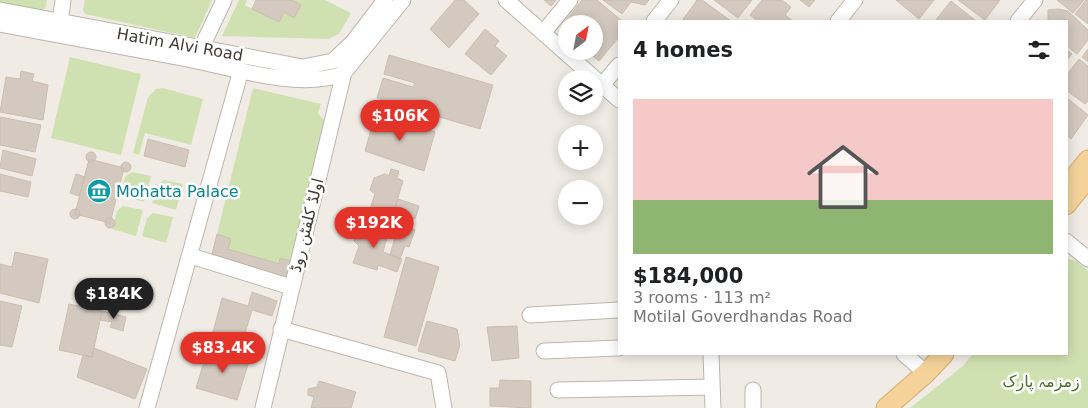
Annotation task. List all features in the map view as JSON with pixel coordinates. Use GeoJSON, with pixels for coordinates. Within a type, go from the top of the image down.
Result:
{"type":"FeatureCollection","features":[{"type":"Feature","properties":{"kind":"main road"},"geometry":{"type":"LineString","coordinates":[[1068,185],[1088,160]]}},
{"type":"Feature","properties":{"kind":"main road"},"geometry":{"type":"LineString","coordinates":[[1068,203],[1088,178]]}},
{"type":"Feature","properties":{"kind":"main road"},"geometry":{"type":"LineString","coordinates":[[871,408],[924,364],[942,355]]}},
{"type":"Feature","properties":{"kind":"main road"},"geometry":{"type":"LineString","coordinates":[[886,408],[924,364]]}},
{"type":"Feature","properties":{"kind":"street"},"geometry":{"type":"LineString","coordinates":[[59,28],[63,0]]}},
{"type":"Feature","properties":{"kind":"street"},"geometry":{"type":"LineString","coordinates":[[198,54],[224,0]]}},
{"type":"Feature","properties":{"kind":"street"},"geometry":{"type":"LineString","coordinates":[[353,42],[385,0]]}},
{"type":"Feature","properties":{"kind":"street"},"geometry":{"type":"LineString","coordinates":[[344,74],[403,0]]}},
{"type":"Feature","properties":{"kind":"street"},"geometry":{"type":"LineString","coordinates":[[506,0],[585,70]]}},
{"type":"Feature","properties":{"kind":"street"},"geometry":{"type":"LineString","coordinates":[[543,33],[570,0]]}},
{"type":"Feature","properties":{"kind":"street"},"geometry":{"type":"LineString","coordinates":[[655,20],[671,0]]}},
{"type":"Feature","properties":{"kind":"street"},"geometry":{"type":"LineString","coordinates":[[839,20],[855,0]]}},
{"type":"Feature","properties":{"kind":"street"},"geometry":{"type":"LineString","coordinates":[[1019,20],[1035,0]]}},
{"type":"Feature","properties":{"kind":"street","name":"Hatim Alvi Road"},"geometry":{"type":"LineString","coordinates":[[0,10],[59,28],[198,54],[303,67],[333,61],[353,42]]}},
{"type":"Feature","properties":{"kind":"street","name":"Hatim Alvi Road"},"geometry":{"type":"LineString","coordinates":[[0,24],[59,28]]}},
{"type":"Feature","properties":{"kind":"street","name":"اولڈ کلفٹن روڈ"},"geometry":{"type":"LineString","coordinates":[[263,408],[291,287],[353,42]]}},
{"type":"Feature","properties":{"kind":"street","name":"Hatim Alvi Road"},"geometry":{"type":"LineString","coordinates":[[198,54],[242,70],[308,80],[332,78],[344,74]]}},
{"type":"Feature","properties":{"kind":"street"},"geometry":{"type":"LineString","coordinates":[[603,84],[618,66]]}},
{"type":"Feature","properties":{"kind":"street"},"geometry":{"type":"LineString","coordinates":[[147,408],[242,70]]}},
{"type":"Feature","properties":{"kind":"street"},"geometry":{"type":"LineString","coordinates":[[603,86],[618,99]]}},
{"type":"Feature","properties":{"kind":"street"},"geometry":{"type":"LineString","coordinates":[[1068,243],[1088,259]]}},
{"type":"Feature","properties":{"kind":"street"},"geometry":{"type":"LineString","coordinates":[[191,256],[291,287]]}},
{"type":"Feature","properties":{"kind":"street"},"geometry":{"type":"LineString","coordinates":[[530,315],[618,310]]}},
{"type":"Feature","properties":{"kind":"street"},"geometry":{"type":"LineString","coordinates":[[281,329],[438,373],[444,408]]}},
{"type":"Feature","properties":{"kind":"street"},"geometry":{"type":"LineString","coordinates":[[544,351],[618,348]]}},
{"type":"Feature","properties":{"kind":"street"},"geometry":{"type":"LineString","coordinates":[[711,355],[713,408]]}},
{"type":"Feature","properties":{"kind":"street"},"geometry":{"type":"LineString","coordinates":[[906,355],[924,364]]}},
{"type":"Feature","properties":{"kind":"street"},"geometry":{"type":"LineString","coordinates":[[558,390],[712,387]]}},
{"type":"Feature","properties":{"kind":"street"},"geometry":{"type":"LineString","coordinates":[[753,390],[753,408]]}},
{"type":"Feature","properties":{"kind":"green space"},"geometry":{"type":"Polygon","coordinates":[[[0,0],[47,0],[46,7],[41,11],[0,3],[0,0]]]}},
{"type":"Feature","properties":{"kind":"green space"},"geometry":{"type":"Polygon","coordinates":[[[85,0],[212,0],[195,38],[85,14],[83,10],[85,0]]]}},
{"type":"Feature","properties":{"kind":"green space"},"geometry":{"type":"Polygon","coordinates":[[[239,0],[247,0],[245,5],[279,22],[284,12],[294,17],[292,0],[325,0],[351,13],[339,34],[328,39],[222,36],[239,0]]]}},
{"type":"Feature","properties":{"kind":"green space"},"geometry":{"type":"Polygon","coordinates":[[[70,57],[141,74],[121,155],[51,138],[70,57]]]}},
{"type":"Feature","properties":{"kind":"green space"},"geometry":{"type":"Polygon","coordinates":[[[163,88],[203,99],[191,145],[145,133],[139,155],[133,153],[148,97],[156,89],[163,88]]]}},
{"type":"Feature","properties":{"kind":"green space"},"geometry":{"type":"Polygon","coordinates":[[[253,88],[321,104],[318,113],[327,124],[290,261],[280,258],[279,264],[228,249],[231,239],[217,234],[253,88]]]}},
{"type":"Feature","properties":{"kind":"green space"},"geometry":{"type":"Polygon","coordinates":[[[132,172],[151,176],[144,202],[120,195],[125,177],[132,172]]]}},
{"type":"Feature","properties":{"kind":"green space"},"geometry":{"type":"Polygon","coordinates":[[[164,180],[183,184],[176,210],[152,203],[157,185],[164,180]]]}},
{"type":"Feature","properties":{"kind":"green space"},"geometry":{"type":"Polygon","coordinates":[[[123,206],[143,210],[136,236],[112,229],[117,211],[123,206]]]}},
{"type":"Feature","properties":{"kind":"green space"},"geometry":{"type":"Polygon","coordinates":[[[153,213],[173,217],[166,243],[142,236],[147,218],[153,213]]]}},
{"type":"Feature","properties":{"kind":"green space","name":"زمزمہ پارک"},"geometry":{"type":"Polygon","coordinates":[[[1068,259],[1077,261],[1088,271],[1088,408],[910,408],[963,366],[972,355],[1068,355],[1068,259]]]}},
{"type":"Feature","properties":{"kind":"building"},"geometry":{"type":"Polygon","coordinates":[[[256,0],[292,0],[301,5],[294,18],[284,12],[279,22],[252,9],[256,0]]]}},
{"type":"Feature","properties":{"kind":"building"},"geometry":{"type":"Polygon","coordinates":[[[455,0],[464,0],[479,14],[449,48],[430,29],[455,0]]]}},
{"type":"Feature","properties":{"kind":"building"},"geometry":{"type":"Polygon","coordinates":[[[544,0],[556,0],[551,6],[544,0]]]}},
{"type":"Feature","properties":{"kind":"building"},"geometry":{"type":"Polygon","coordinates":[[[582,0],[597,0],[621,20],[618,20],[618,38],[603,56],[603,15],[570,15],[582,0]]]}},
{"type":"Feature","properties":{"kind":"building"},"geometry":{"type":"Polygon","coordinates":[[[603,0],[649,0],[645,5],[631,2],[622,14],[603,0]]]}},
{"type":"Feature","properties":{"kind":"building"},"geometry":{"type":"Polygon","coordinates":[[[697,0],[702,0],[730,20],[683,20],[697,0]]]}},
{"type":"Feature","properties":{"kind":"building"},"geometry":{"type":"Polygon","coordinates":[[[714,0],[752,0],[738,18],[714,0]]]}},
{"type":"Feature","properties":{"kind":"building"},"geometry":{"type":"Polygon","coordinates":[[[762,0],[782,0],[791,7],[785,15],[792,20],[757,20],[750,15],[762,0]]]}},
{"type":"Feature","properties":{"kind":"building"},"geometry":{"type":"Polygon","coordinates":[[[800,0],[815,0],[809,7],[800,0]]]}},
{"type":"Feature","properties":{"kind":"building"},"geometry":{"type":"Polygon","coordinates":[[[896,0],[934,0],[919,19],[896,0]]]}},
{"type":"Feature","properties":{"kind":"building"},"geometry":{"type":"Polygon","coordinates":[[[958,0],[1000,0],[985,20],[958,0]]]}},
{"type":"Feature","properties":{"kind":"building"},"geometry":{"type":"Polygon","coordinates":[[[1057,0],[1084,0],[1073,13],[1057,0]]]}},
{"type":"Feature","properties":{"kind":"building"},"geometry":{"type":"Polygon","coordinates":[[[1088,0],[1088,24],[1075,14],[1088,0]]]}},
{"type":"Feature","properties":{"kind":"building"},"geometry":{"type":"Polygon","coordinates":[[[951,1],[975,20],[936,20],[951,1]]]}},
{"type":"Feature","properties":{"kind":"building"},"geometry":{"type":"Polygon","coordinates":[[[1048,10],[1068,11],[1088,30],[1088,40],[1077,54],[1068,47],[1068,20],[1048,20],[1048,10]]]}},
{"type":"Feature","properties":{"kind":"building"},"geometry":{"type":"Polygon","coordinates":[[[485,29],[499,41],[495,46],[507,56],[491,75],[465,54],[485,29]]]}},
{"type":"Feature","properties":{"kind":"building"},"geometry":{"type":"Polygon","coordinates":[[[1088,49],[1088,62],[1082,57],[1088,49]]]}},
{"type":"Feature","properties":{"kind":"building"},"geometry":{"type":"Polygon","coordinates":[[[1068,51],[1072,54],[1068,59],[1068,51]]]}},
{"type":"Feature","properties":{"kind":"building"},"geometry":{"type":"Polygon","coordinates":[[[389,55],[493,85],[480,129],[436,116],[437,109],[429,107],[427,114],[377,98],[383,78],[413,87],[415,83],[384,74],[389,55]]]}},
{"type":"Feature","properties":{"kind":"building"},"geometry":{"type":"Polygon","coordinates":[[[1079,59],[1088,66],[1088,101],[1085,104],[1068,91],[1068,73],[1079,59]]]}},
{"type":"Feature","properties":{"kind":"building"},"geometry":{"type":"Polygon","coordinates":[[[21,71],[34,74],[32,81],[48,85],[43,120],[0,112],[6,77],[20,79],[21,71]]]}},
{"type":"Feature","properties":{"kind":"building"},"geometry":{"type":"Polygon","coordinates":[[[1068,99],[1088,115],[1071,139],[1068,137],[1068,99]]]}},
{"type":"Feature","properties":{"kind":"building"},"geometry":{"type":"Polygon","coordinates":[[[376,112],[435,132],[424,171],[365,151],[376,112]]]}},
{"type":"Feature","properties":{"kind":"building"},"geometry":{"type":"Polygon","coordinates":[[[0,117],[41,125],[35,152],[0,145],[0,117]]]}},
{"type":"Feature","properties":{"kind":"building"},"geometry":{"type":"Polygon","coordinates":[[[148,139],[189,150],[185,167],[144,156],[148,139]]]}},
{"type":"Feature","properties":{"kind":"building"},"geometry":{"type":"Polygon","coordinates":[[[3,150],[36,159],[32,176],[0,168],[3,150]]]}},
{"type":"Feature","properties":{"kind":"building"},"geometry":{"type":"Polygon","coordinates":[[[89,152],[93,152],[96,157],[95,161],[89,162],[86,159],[86,155],[89,152]]]}},
{"type":"Feature","properties":{"kind":"building","name":"Mohatta Palace"},"geometry":{"type":"Polygon","coordinates":[[[89,159],[124,168],[110,223],[75,214],[89,159]]]}},
{"type":"Feature","properties":{"kind":"building"},"geometry":{"type":"Polygon","coordinates":[[[124,162],[128,162],[131,167],[130,171],[124,172],[121,169],[121,165],[124,162]]]}},
{"type":"Feature","properties":{"kind":"building"},"geometry":{"type":"Polygon","coordinates":[[[391,169],[399,171],[397,178],[403,181],[391,220],[369,212],[375,194],[370,190],[374,178],[385,174],[389,176],[391,169]]]}},
{"type":"Feature","properties":{"kind":"building"},"geometry":{"type":"Polygon","coordinates":[[[0,174],[31,182],[28,197],[0,191],[0,174]]]}},
{"type":"Feature","properties":{"kind":"building"},"geometry":{"type":"Polygon","coordinates":[[[76,174],[85,177],[79,196],[70,193],[76,174]]]}},
{"type":"Feature","properties":{"kind":"building"},"geometry":{"type":"Polygon","coordinates":[[[398,199],[419,206],[415,219],[393,213],[398,199]]]}},
{"type":"Feature","properties":{"kind":"building"},"geometry":{"type":"Polygon","coordinates":[[[73,209],[77,209],[80,214],[79,218],[73,219],[70,216],[70,212],[73,209]]]}},
{"type":"Feature","properties":{"kind":"building"},"geometry":{"type":"Polygon","coordinates":[[[108,218],[112,218],[115,223],[114,227],[108,228],[105,225],[105,221],[108,218]]]}},
{"type":"Feature","properties":{"kind":"building"},"geometry":{"type":"Polygon","coordinates":[[[374,221],[381,224],[379,231],[388,234],[383,252],[402,259],[397,272],[378,265],[377,270],[353,263],[359,246],[354,241],[357,231],[368,227],[372,228],[374,221]]]}},
{"type":"Feature","properties":{"kind":"building"},"geometry":{"type":"Polygon","coordinates":[[[406,227],[415,230],[409,247],[405,246],[400,259],[390,255],[396,234],[403,236],[406,227]]]}},
{"type":"Feature","properties":{"kind":"building"},"geometry":{"type":"Polygon","coordinates":[[[217,234],[231,239],[228,249],[279,264],[280,258],[290,261],[286,277],[212,254],[217,234]]]}},
{"type":"Feature","properties":{"kind":"building"},"geometry":{"type":"Polygon","coordinates":[[[15,252],[48,259],[39,303],[0,293],[0,264],[12,267],[15,252]]]}},
{"type":"Feature","properties":{"kind":"building"},"geometry":{"type":"Polygon","coordinates":[[[406,257],[439,267],[416,346],[384,337],[406,257]]]}},
{"type":"Feature","properties":{"kind":"building"},"geometry":{"type":"Polygon","coordinates":[[[252,292],[277,301],[272,316],[252,310],[243,340],[213,332],[222,298],[248,306],[252,292]]]}},
{"type":"Feature","properties":{"kind":"building"},"geometry":{"type":"Polygon","coordinates":[[[0,301],[22,306],[12,347],[0,345],[0,301]]]}},
{"type":"Feature","properties":{"kind":"building"},"geometry":{"type":"Polygon","coordinates":[[[69,304],[102,311],[92,357],[59,350],[69,304]]]}},
{"type":"Feature","properties":{"kind":"building"},"geometry":{"type":"Polygon","coordinates":[[[102,311],[126,317],[123,331],[110,327],[112,322],[100,320],[102,311]]]}},
{"type":"Feature","properties":{"kind":"building"},"geometry":{"type":"Polygon","coordinates":[[[427,321],[457,329],[460,345],[455,361],[418,351],[427,321]]]}},
{"type":"Feature","properties":{"kind":"building"},"geometry":{"type":"Polygon","coordinates":[[[517,326],[519,358],[492,361],[487,327],[517,326]]]}},
{"type":"Feature","properties":{"kind":"building"},"geometry":{"type":"Polygon","coordinates":[[[94,348],[147,369],[135,399],[77,377],[83,355],[92,357],[94,348]]]}},
{"type":"Feature","properties":{"kind":"building"},"geometry":{"type":"Polygon","coordinates":[[[208,349],[249,361],[237,400],[196,388],[208,349]]]}},
{"type":"Feature","properties":{"kind":"building"},"geometry":{"type":"Polygon","coordinates":[[[500,380],[531,381],[531,408],[490,406],[490,388],[499,388],[500,380]]]}},
{"type":"Feature","properties":{"kind":"building"},"geometry":{"type":"Polygon","coordinates":[[[319,381],[356,392],[351,408],[311,408],[314,397],[308,395],[308,389],[317,387],[319,381]]]}},
{"type":"Feature","properties":{"kind":"place","name":"Mohatta Palace"},"geometry":{"type":"Point","coordinates":[99,191]}}]}
